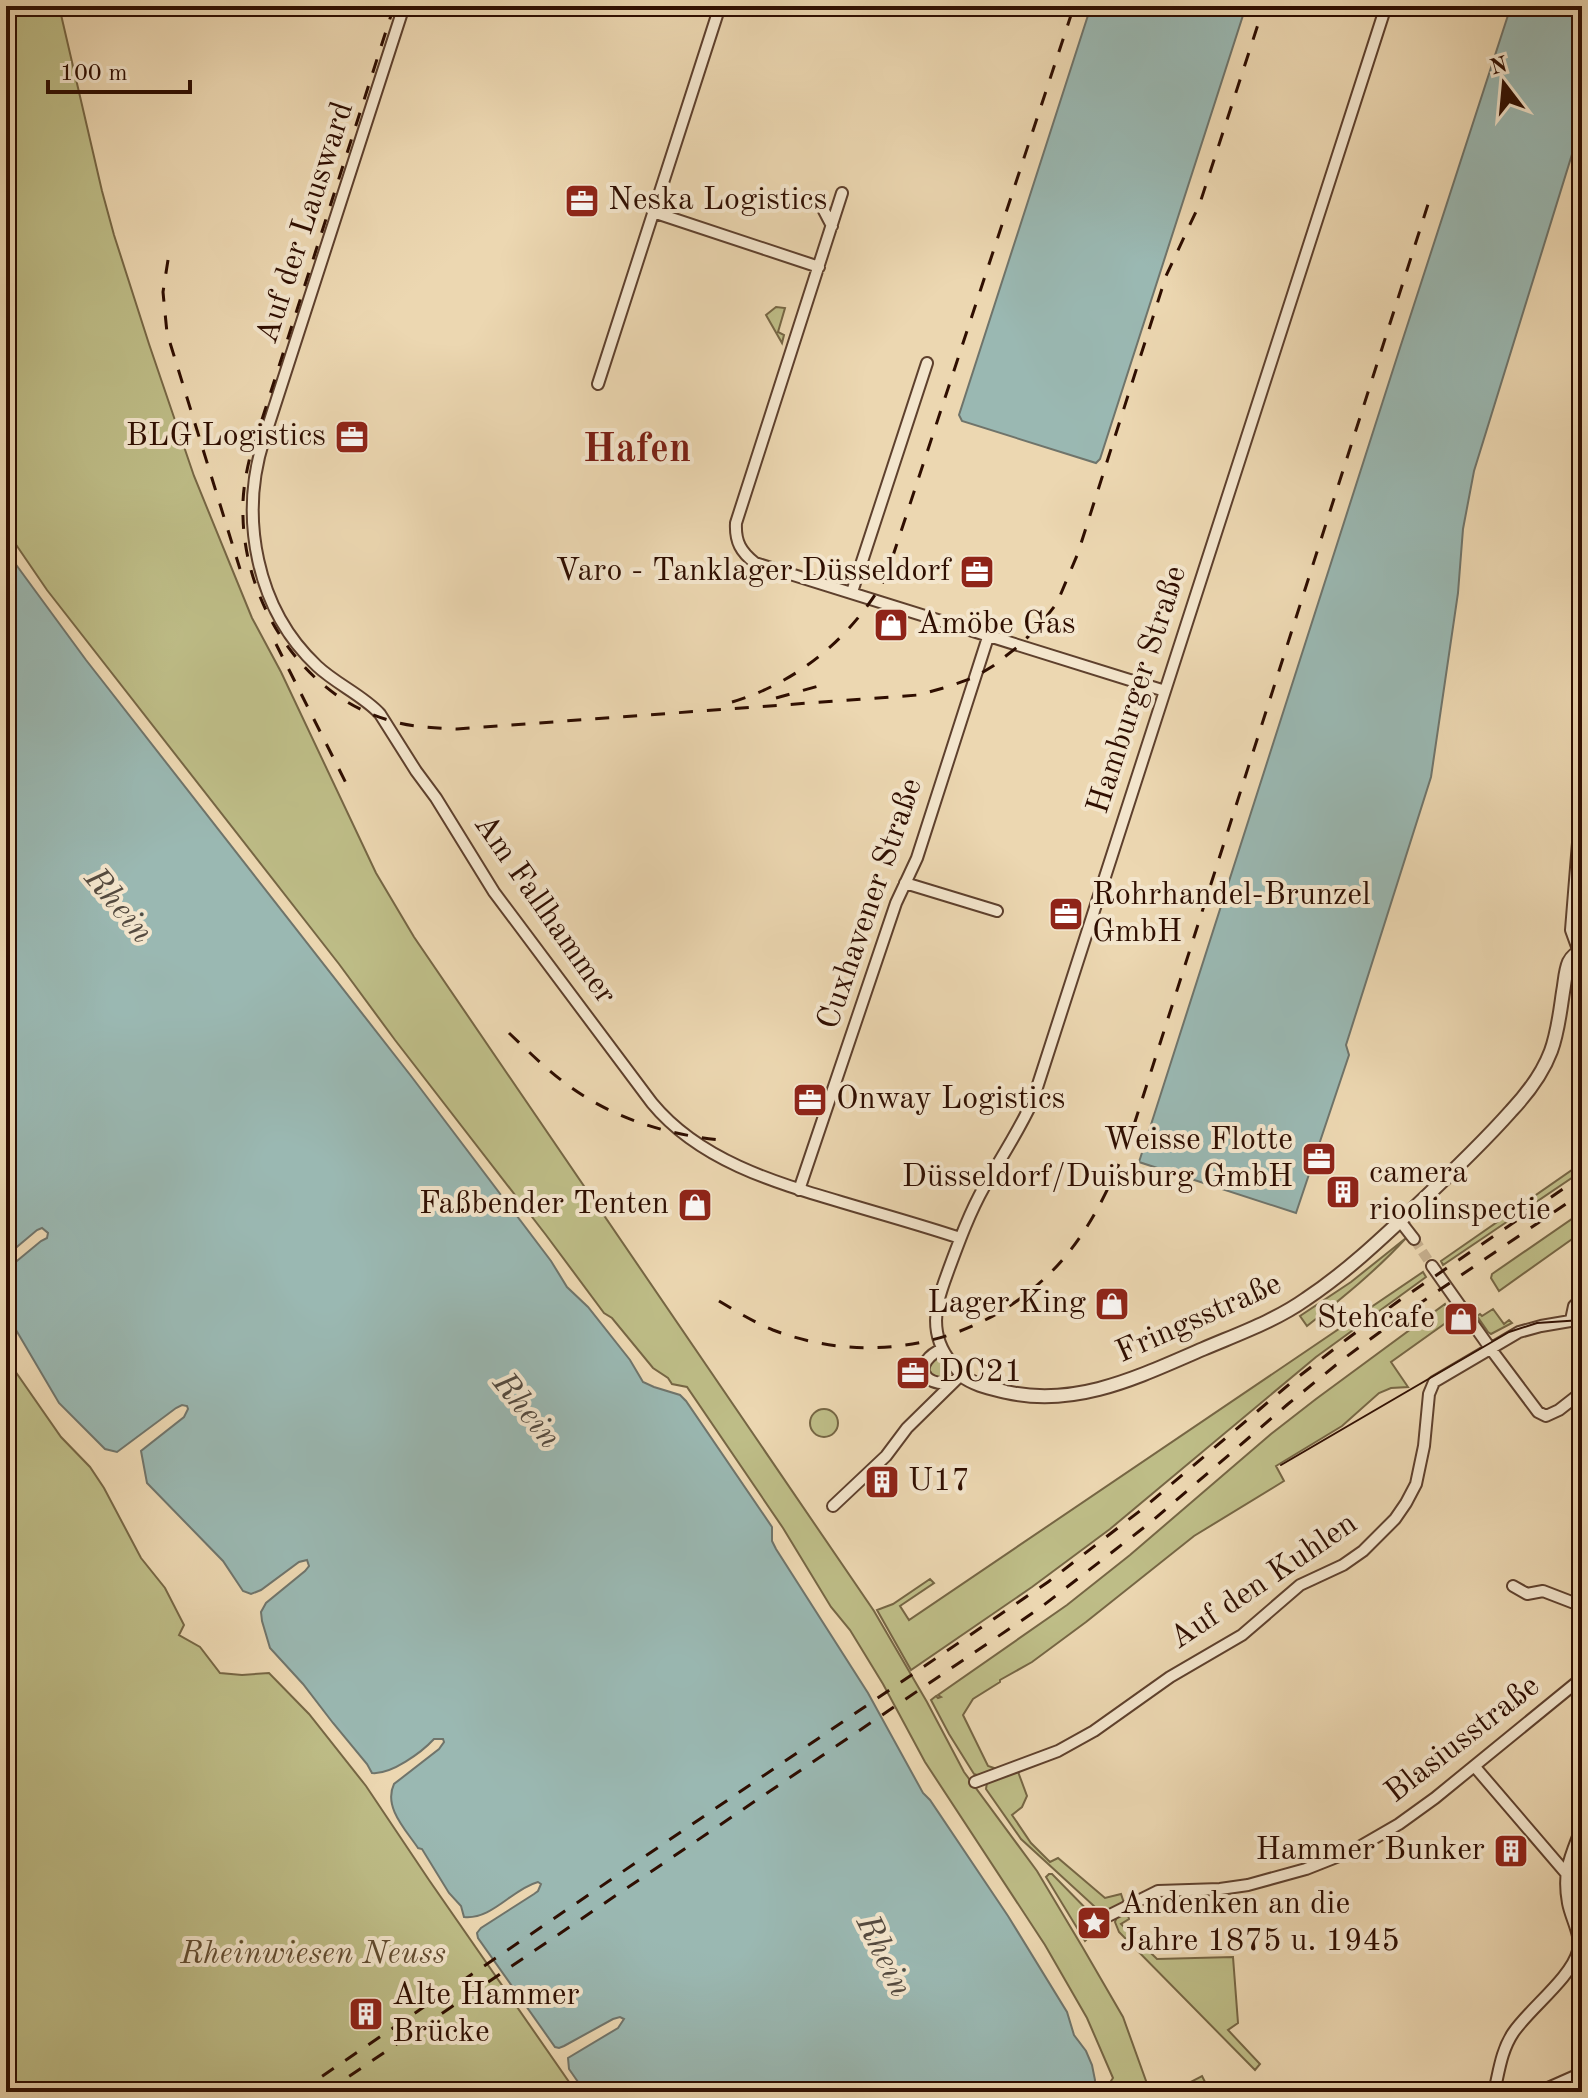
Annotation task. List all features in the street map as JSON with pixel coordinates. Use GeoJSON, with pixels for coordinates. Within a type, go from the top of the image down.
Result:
{"type":"FeatureCollection","features":[{"type":"Feature","properties":{"kind":"street","name":"Auf der Lausward"},"geometry":{"type":"LineString","coordinates":[[258,457],[404,6]]}},
{"type":"Feature","properties":{"kind":"street"},"geometry":{"type":"LineString","coordinates":[[598,384],[720,6]]}},
{"type":"Feature","properties":{"kind":"street","name":"Hamburger Straße"},"geometry":{"type":"LineString","coordinates":[[957,1379],[942,1349],[936,1327],[937,1308],[960,1238],[983,1188],[1017,1135],[1033,1100],[1386,6]]}},
{"type":"Feature","properties":{"kind":"street"},"geometry":{"type":"LineString","coordinates":[[842,193],[736,523],[735,535],[743,554],[755,563],[1165,691]]}},
{"type":"Feature","properties":{"kind":"street"},"geometry":{"type":"LineString","coordinates":[[821,205],[832,226]]}},
{"type":"Feature","properties":{"kind":"street"},"geometry":{"type":"LineString","coordinates":[[653,212],[819,267]]}},
{"type":"Feature","properties":{"kind":"street"},"geometry":{"type":"LineString","coordinates":[[852,592],[927,363]]}},
{"type":"Feature","properties":{"kind":"street","name":"Am Fallhammer"},"geometry":{"type":"LineString","coordinates":[[258,457],[252,518],[258,560],[277,613],[309,659],[380,714],[494,892],[665,1118],[706,1149],[750,1172],[799,1190],[960,1238]]}},
{"type":"Feature","properties":{"kind":"street","name":"Cuxhavener Straße"},"geometry":{"type":"LineString","coordinates":[[799,1190],[899,893],[917,858],[989,634]]}},
{"type":"Feature","properties":{"kind":"street"},"geometry":{"type":"LineString","coordinates":[[1580,951],[1571,930],[1582,793]]}},
{"type":"Feature","properties":{"kind":"street"},"geometry":{"type":"LineString","coordinates":[[905,883],[997,911]]}},
{"type":"Feature","properties":{"kind":"street","name":"Fringsstraße"},"geometry":{"type":"LineString","coordinates":[[942,1349],[925,1360],[925,1373],[936,1384],[957,1379],[1030,1396],[1071,1395],[1125,1382],[1280,1316],[1338,1275],[1400,1221],[1505,1118],[1535,1082],[1559,1025],[1567,970],[1571,959],[1580,951]]}},
{"type":"Feature","properties":{"kind":"street"},"geometry":{"type":"LineString","coordinates":[[1400,1221],[1414,1239]]}},
{"type":"Feature","properties":{"kind":"street"},"geometry":{"type":"LineString","coordinates":[[1432,1266],[1538,1412],[1553,1414],[1582,1392]]}},
{"type":"Feature","properties":{"kind":"street"},"geometry":{"type":"LineString","coordinates":[[1576,1320],[1574,1306],[1582,1298]]}},
{"type":"Feature","properties":{"kind":"street","name":"Auf den Kuhlen"},"geometry":{"type":"LineString","coordinates":[[975,1782],[1058,1751],[1094,1731],[1170,1677],[1242,1635],[1300,1585],[1343,1565],[1363,1551],[1395,1519],[1416,1484],[1434,1382],[1519,1332],[1576,1320]]}},
{"type":"Feature","properties":{"kind":"street"},"geometry":{"type":"LineString","coordinates":[[833,1506],[886,1456],[907,1428],[957,1379]]}},
{"type":"Feature","properties":{"kind":"street"},"geometry":{"type":"LineString","coordinates":[[1513,1586],[1527,1594],[1543,1591],[1582,1606]]}},
{"type":"Feature","properties":{"kind":"street","name":"Blasiusstraße"},"geometry":{"type":"LineString","coordinates":[[1102,1919],[1158,1891],[1248,1885],[1302,1870],[1354,1850],[1391,1829],[1475,1767],[1582,1678]]}},
{"type":"Feature","properties":{"kind":"street"},"geometry":{"type":"LineString","coordinates":[[1475,1767],[1565,1872]]}},
{"type":"Feature","properties":{"kind":"street"},"geometry":{"type":"LineString","coordinates":[[1494,2092],[1507,2042],[1566,1972],[1578,1951],[1580,1941],[1568,1905],[1565,1872],[1582,1826]]}},
{"type":"Feature","properties":{"kind":"street"},"geometry":{"type":"LineString","coordinates":[[1539,2092],[1582,2073]]}},
{"type":"Feature","properties":{"kind":"green space"},"geometry":{"type":"Polygon","coordinates":[[[6,6],[59,6],[114,235],[194,476],[252,618],[281,672],[376,873],[414,937],[874,1611],[964,1772],[1037,1871],[1123,2017],[1150,2092],[1110,2092],[1109,2084],[1113,2078],[1087,2018],[1045,1945],[925,1762],[850,1630],[831,1607],[783,1528],[687,1387],[672,1384],[653,1368],[612,1318],[604,1313],[339,964],[47,590],[6,530],[6,6]]]}},
{"type":"Feature","properties":{"kind":"green space"},"geometry":{"type":"Polygon","coordinates":[[[776,307],[785,308],[778,332],[784,335],[782,343],[766,315],[776,307]]]}},
{"type":"Feature","properties":{"kind":"green space"},"geometry":{"type":"Polygon","coordinates":[[[1582,1163],[1582,1171],[1443,1265],[1441,1261],[1582,1163]]]}},
{"type":"Feature","properties":{"kind":"green space"},"geometry":{"type":"Polygon","coordinates":[[[1582,1212],[1582,1232],[1499,1291],[1491,1278],[1492,1274],[1582,1212]]]}},
{"type":"Feature","properties":{"kind":"green space"},"geometry":{"type":"Polygon","coordinates":[[[1406,1238],[1371,1273],[1307,1326],[1300,1316],[1351,1282],[1406,1238]]]}},
{"type":"Feature","properties":{"kind":"green space"},"geometry":{"type":"Polygon","coordinates":[[[1423,1272],[1426,1277],[1316,1357],[1110,1529],[911,1670],[877,1610],[893,1604],[930,1579],[934,1583],[900,1606],[909,1620],[1423,1272]]]}},
{"type":"Feature","properties":{"kind":"green space"},"geometry":{"type":"Polygon","coordinates":[[[1445,1304],[1454,1317],[1391,1362],[1408,1387],[1391,1388],[1379,1393],[1342,1426],[1276,1466],[1284,1481],[1194,1536],[1032,1662],[973,1699],[963,1715],[988,1766],[1000,1770],[980,1776],[974,1774],[931,1700],[941,1697],[938,1695],[1067,1605],[1271,1434],[1445,1304]]]}},
{"type":"Feature","properties":{"kind":"green space"},"geometry":{"type":"Polygon","coordinates":[[[1493,1309],[1504,1324],[1509,1320],[1512,1323],[1491,1334],[1477,1316],[1493,1309]]]}},
{"type":"Feature","properties":{"kind":"green space"},"geometry":{"type":"Polygon","coordinates":[[[939,1357],[944,1368],[944,1381],[929,1375],[928,1364],[939,1357]]]}},
{"type":"Feature","properties":{"kind":"green space","name":"Rheinwiesen Neuss"},"geometry":{"type":"Polygon","coordinates":[[[6,1358],[61,1437],[90,1467],[104,1488],[141,1558],[165,1588],[184,1625],[179,1635],[200,1647],[220,1673],[269,1673],[309,1714],[366,1786],[576,2092],[6,2092],[6,1358]]]}},
{"type":"Feature","properties":{"kind":"green space"},"geometry":{"type":"Polygon","coordinates":[[[824,1409],[834,1413],[838,1423],[834,1433],[824,1437],[814,1433],[810,1423],[814,1413],[824,1409]]]}},
{"type":"Feature","properties":{"kind":"green space"},"geometry":{"type":"Polygon","coordinates":[[[1017,1769],[1027,1796],[1022,1807],[1012,1815],[1031,1843],[1050,1862],[1058,1858],[1105,1898],[1121,1894],[1124,1903],[1106,1910],[1095,1907],[1021,1839],[986,1789],[987,1782],[1017,1769]]]}},
{"type":"Feature","properties":{"kind":"green space"},"geometry":{"type":"Polygon","coordinates":[[[1049,1874],[1102,1925],[1085,1941],[1046,1877],[1049,1874]]]}},
{"type":"Feature","properties":{"kind":"green space"},"geometry":{"type":"Polygon","coordinates":[[[1127,1912],[1129,1919],[1121,1924],[1157,1959],[1233,1957],[1238,2023],[1228,2030],[1260,2064],[1255,2070],[1119,1932],[1115,1922],[1117,1917],[1127,1912]]]}},
{"type":"Feature","properties":{"kind":"green space"},"geometry":{"type":"Polygon","coordinates":[[[1202,2076],[1210,2092],[1176,2092],[1179,2088],[1202,2076]]]}},
{"type":"Feature","properties":{"kind":"water"},"geometry":{"type":"Polygon","coordinates":[[[1091,6],[1246,6],[1100,459],[1096,463],[962,421],[959,415],[1091,6]]]}},
{"type":"Feature","properties":{"kind":"water"},"geometry":{"type":"Polygon","coordinates":[[[1511,6],[1582,6],[1582,122],[1474,471],[1463,529],[1458,593],[1431,777],[1346,1045],[1349,1055],[1296,1213],[1139,1162],[1511,6]]]}},
{"type":"Feature","properties":{"kind":"water","name":"Rhein"},"geometry":{"type":"Polygon","coordinates":[[[6,551],[86,660],[411,1076],[551,1261],[567,1287],[588,1307],[630,1360],[643,1382],[680,1395],[686,1401],[772,1527],[772,1541],[776,1549],[868,1693],[923,1793],[1008,1916],[1067,2012],[1074,2035],[1092,2065],[1094,2092],[585,2092],[569,2069],[568,2058],[618,2028],[624,2019],[613,2019],[564,2046],[555,2047],[478,1938],[481,1928],[534,1894],[541,1884],[538,1882],[519,1891],[484,1914],[464,1917],[461,1906],[397,1818],[391,1801],[394,1784],[439,1749],[443,1739],[434,1739],[397,1767],[372,1773],[303,1684],[270,1648],[261,1612],[266,1603],[305,1571],[309,1566],[307,1560],[299,1562],[261,1590],[251,1594],[243,1591],[223,1561],[147,1483],[141,1451],[184,1417],[187,1406],[176,1408],[117,1452],[105,1449],[59,1403],[6,1313],[6,1270],[47,1238],[48,1233],[42,1228],[37,1230],[6,1256],[6,551]]]}},
{"type":"Feature","properties":{"kind":"tunnel"},"geometry":{"type":"LineString","coordinates":[[1414,1239],[1432,1266]]}},
{"type":"Feature","properties":{"kind":"tram line"},"geometry":{"type":"LineString","coordinates":[[1281,1465],[1509,1332],[1537,1323],[1582,1320]]}},
{"type":"Feature","properties":{"kind":"railway"},"geometry":{"type":"LineString","coordinates":[[394,6],[250,457],[244,487],[243,517],[246,549],[254,581],[283,640],[304,666],[328,688],[355,706],[385,719],[430,728],[457,729],[918,695],[975,677],[1020,645],[1057,603],[1078,553],[1166,276],[1200,203],[1264,6]]}},
{"type":"Feature","properties":{"kind":"railway"},"geometry":{"type":"LineString","coordinates":[[732,702],[780,682],[821,654],[857,619],[886,577],[1074,6]]}},
{"type":"Feature","properties":{"kind":"railway"},"geometry":{"type":"LineString","coordinates":[[719,1301],[773,1330],[811,1341],[849,1347],[888,1347],[925,1342],[961,1331],[996,1314],[1028,1293],[1057,1266],[1082,1235],[1111,1183],[1133,1128],[1431,195]]}},
{"type":"Feature","properties":{"kind":"railway"},"geometry":{"type":"LineString","coordinates":[[168,260],[163,292],[167,333],[240,569]]}},
{"type":"Feature","properties":{"kind":"railway"},"geometry":{"type":"LineString","coordinates":[[276,644],[350,791]]}},
{"type":"Feature","properties":{"kind":"railway"},"geometry":{"type":"LineString","coordinates":[[776,698],[822,685]]}},
{"type":"Feature","properties":{"kind":"railway"},"geometry":{"type":"LineString","coordinates":[[509,1033],[558,1077],[600,1106],[659,1129],[722,1140]]}},
{"type":"Feature","properties":{"kind":"railway"},"geometry":{"type":"LineString","coordinates":[[299,2092],[1048,1582],[1141,1510],[1347,1339],[1582,1176]]}},
{"type":"Feature","properties":{"kind":"railway"},"geometry":{"type":"LineString","coordinates":[[326,2092],[1040,1608],[1151,1522],[1342,1360],[1582,1193]]}},
{"type":"Feature","properties":{"kind":"place","name":"Neska Logistics"},"geometry":{"type":"Point","coordinates":[582,201]}},
{"type":"Feature","properties":{"kind":"place","name":"BLG Logistics"},"geometry":{"type":"Point","coordinates":[352,437]}},
{"type":"Feature","properties":{"kind":"place","name":"Varo - Tanklager Düsseldorf"},"geometry":{"type":"Point","coordinates":[977,572]}},
{"type":"Feature","properties":{"kind":"place","name":"Amöbe Gas"},"geometry":{"type":"Point","coordinates":[891,625]}},
{"type":"Feature","properties":{"kind":"place","name":"Rohrhandel-Brunzel GmbH"},"geometry":{"type":"Point","coordinates":[1066,914]}},
{"type":"Feature","properties":{"kind":"place","name":"Onway Logistics"},"geometry":{"type":"Point","coordinates":[810,1100]}},
{"type":"Feature","properties":{"kind":"place","name":"Weisse Flotte Düsseldorf/Duisburg GmbH"},"geometry":{"type":"Point","coordinates":[1319,1159]}},
{"type":"Feature","properties":{"kind":"place","name":"camera rioolinspectie"},"geometry":{"type":"Point","coordinates":[1343,1192]}},
{"type":"Feature","properties":{"kind":"place","name":"Faßbender Tenten"},"geometry":{"type":"Point","coordinates":[695,1205]}},
{"type":"Feature","properties":{"kind":"place","name":"Lager King"},"geometry":{"type":"Point","coordinates":[1112,1304]}},
{"type":"Feature","properties":{"kind":"place","name":"Stehcafe"},"geometry":{"type":"Point","coordinates":[1461,1319]}},
{"type":"Feature","properties":{"kind":"place","name":"DC21"},"geometry":{"type":"Point","coordinates":[913,1373]}},
{"type":"Feature","properties":{"kind":"place","name":"U17"},"geometry":{"type":"Point","coordinates":[882,1482]}},
{"type":"Feature","properties":{"kind":"place","name":"Hammer Bunker"},"geometry":{"type":"Point","coordinates":[1511,1851]}},
{"type":"Feature","properties":{"kind":"place","name":"Andenken an die Jahre 1875 u. 1945"},"geometry":{"type":"Point","coordinates":[1094,1923]}},
{"type":"Feature","properties":{"kind":"place","name":"Alte Hammer Brücke"},"geometry":{"type":"Point","coordinates":[366,2014]}},
{"type":"Feature","properties":{"kind":"district","name":"Hafen"},"geometry":{"type":"Point","coordinates":[637,451]}}]}
